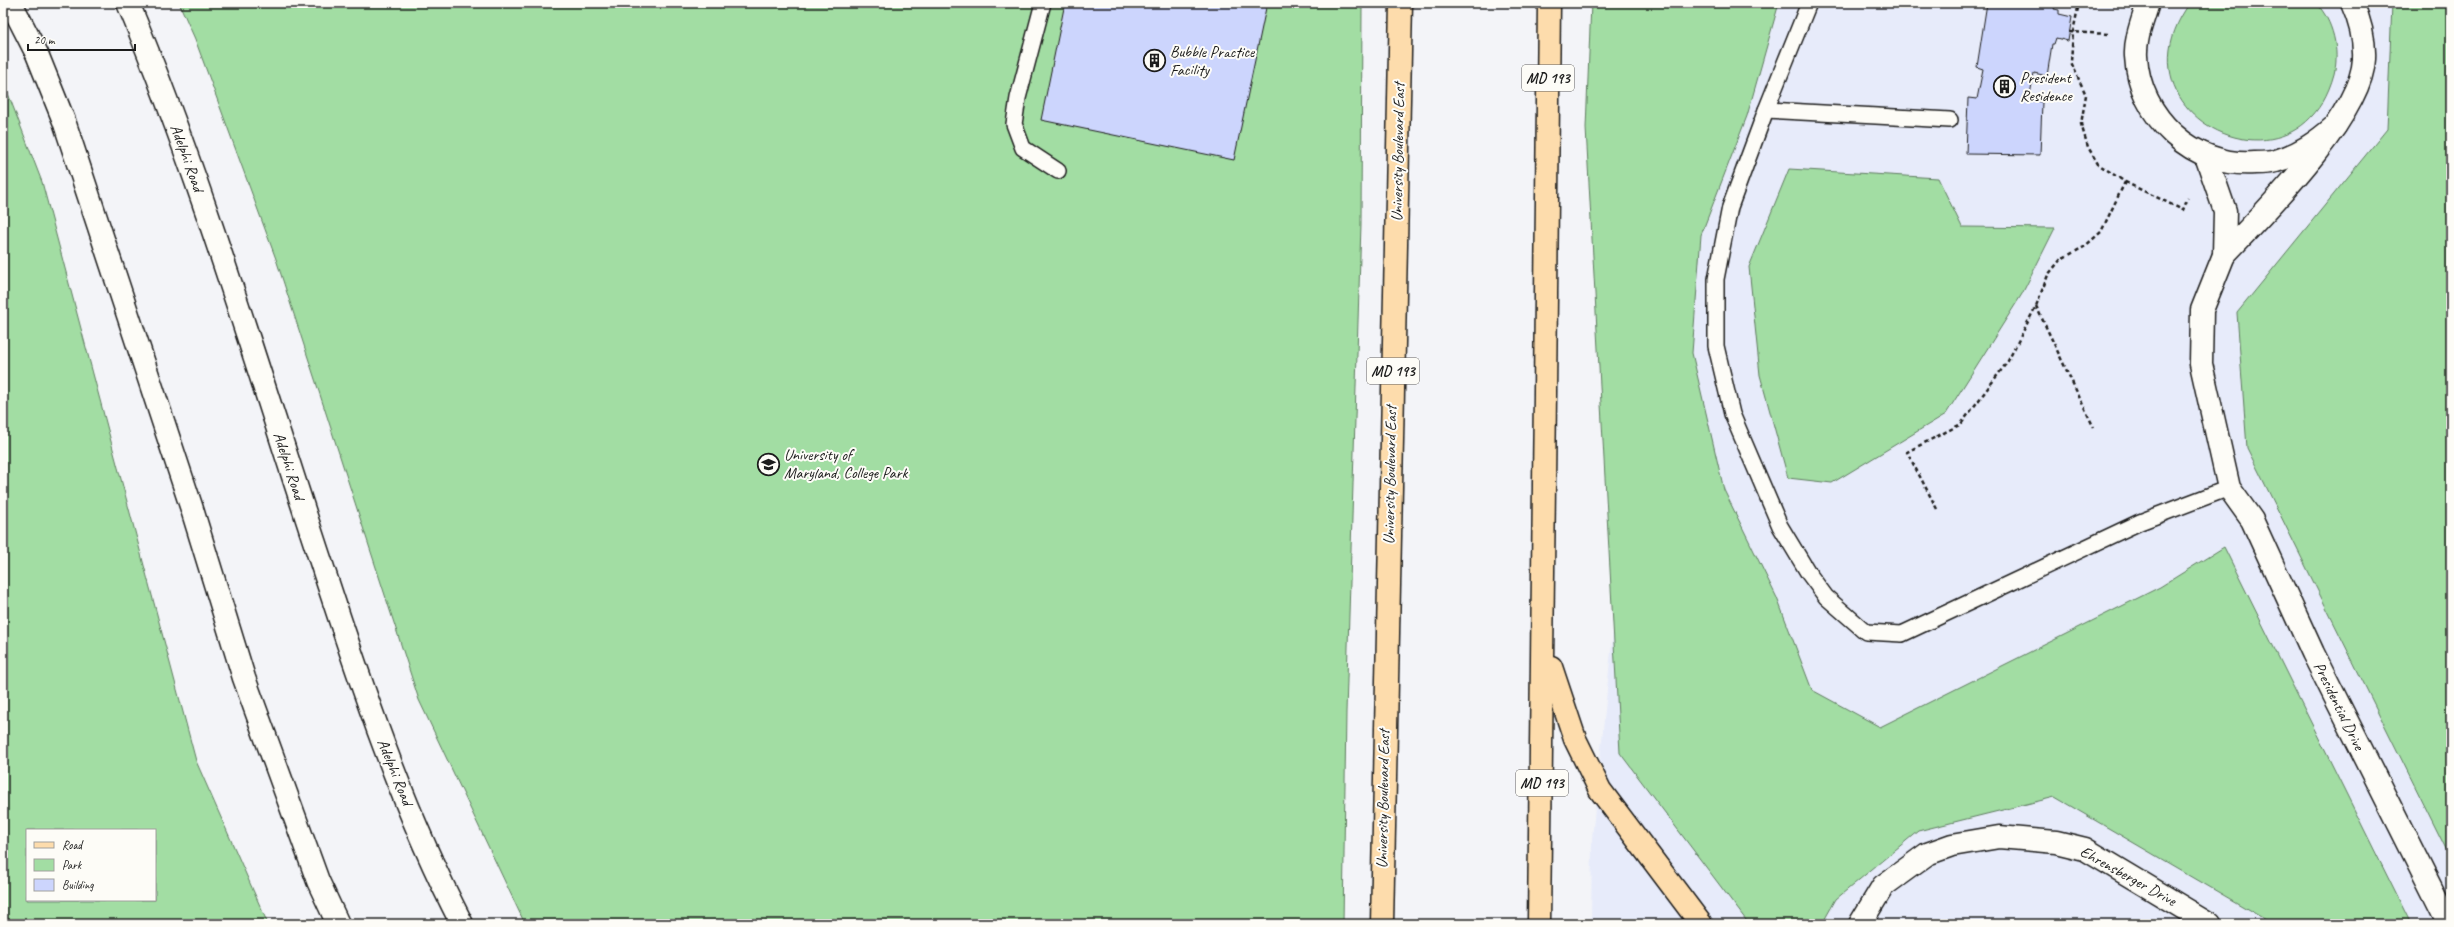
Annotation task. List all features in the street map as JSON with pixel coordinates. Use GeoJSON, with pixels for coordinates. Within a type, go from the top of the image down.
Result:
{"type":"FeatureCollection","features":[{"type":"Feature","properties":{"kind":"main road"},"geometry":{"type":"LineString","coordinates":[[12,3],[37,54],[64,121],[188,499],[244,678],[318,881],[338,924]]}},
{"type":"Feature","properties":{"kind":"main road","name":"Adelphi Road"},"geometry":{"type":"LineString","coordinates":[[128,3],[157,73],[197,186],[365,696],[439,878],[462,924]]}},
{"type":"Feature","properties":{"kind":"main road","name":"University Boulevard East"},"geometry":{"type":"LineString","coordinates":[[1382,924],[1401,3]]}},
{"type":"Feature","properties":{"kind":"main road","name":"MD 193"},"geometry":{"type":"LineString","coordinates":[[1539,924],[1544,643],[1543,395],[1549,3]]}},
{"type":"Feature","properties":{"kind":"main road"},"geometry":{"type":"LineString","coordinates":[[2148,3],[2138,36],[2136,56],[2142,87],[2156,116],[2178,139],[2206,156],[2240,164],[2275,162],[2308,149],[2336,126]]}},
{"type":"Feature","properties":{"kind":"main road"},"geometry":{"type":"LineString","coordinates":[[2224,255],[2277,199],[2336,126],[2355,95],[2364,60],[2361,13],[2352,3]]}},
{"type":"Feature","properties":{"kind":"main road"},"geometry":{"type":"LineString","coordinates":[[2206,156],[2225,211],[2224,255],[2202,310],[2201,364],[2229,488]]}},
{"type":"Feature","properties":{"kind":"main road","name":"Presidential Drive"},"geometry":{"type":"LineString","coordinates":[[2229,488],[2252,520],[2313,653],[2449,924]]}},
{"type":"Feature","properties":{"kind":"main road"},"geometry":{"type":"LineString","coordinates":[[1544,643],[1557,692],[1575,739],[1600,790],[1701,924]]}},
{"type":"Feature","properties":{"kind":"main road","name":"Ehrensberger Drive"},"geometry":{"type":"LineString","coordinates":[[1860,924],[1883,886],[1927,854],[1952,845],[1999,837],[2056,842],[2085,849],[2210,924]]}},
{"type":"Feature","properties":{"kind":"lane"},"geometry":{"type":"LineString","coordinates":[[1043,3],[1018,98],[1014,124],[1023,148],[1058,171]]}},
{"type":"Feature","properties":{"kind":"lane"},"geometry":{"type":"LineString","coordinates":[[1809,3],[1766,110],[1730,207],[1716,279],[1716,346],[1732,414],[1780,526],[1809,574],[1826,597],[1866,632],[1902,634],[2140,522],[2229,488]]}},
{"type":"Feature","properties":{"kind":"lane"},"geometry":{"type":"LineString","coordinates":[[1766,110],[1950,120]]}},
{"type":"Feature","properties":{"kind":"path"},"geometry":{"type":"LineString","coordinates":[[2079,3],[2073,32],[2071,62],[2086,95],[2081,124],[2088,147],[2098,164],[2125,182],[2183,210],[2206,156]]}},
{"type":"Feature","properties":{"kind":"path"},"geometry":{"type":"LineString","coordinates":[[2069,32],[2138,36]]}},
{"type":"Feature","properties":{"kind":"path"},"geometry":{"type":"LineString","coordinates":[[1937,509],[1907,452],[1960,424],[2008,361],[2036,306],[2048,276],[2062,259],[2084,246],[2101,232],[2125,182]]}},
{"type":"Feature","properties":{"kind":"path"},"geometry":{"type":"LineString","coordinates":[[2036,306],[2094,428]]}},
{"type":"Feature","properties":{"kind":"shaded area"},"geometry":{"type":"Polygon","coordinates":[[[1637,3],[2451,3],[2451,924],[1591,924],[1592,838],[1631,454],[1637,3]]]}},
{"type":"Feature","properties":{"kind":"green space","name":"University of Maryland, College Park"},"geometry":{"type":"Polygon","coordinates":[[[179,3],[1362,3],[1361,224],[1346,712],[1343,924],[525,924],[419,700],[276,259],[195,39],[179,3]]]}},
{"type":"Feature","properties":{"kind":"green space"},"geometry":{"type":"Polygon","coordinates":[[[1591,3],[1779,3],[1747,116],[1701,235],[1692,353],[1724,490],[1777,598],[1812,690],[1880,727],[2160,587],[2224,547],[2411,924],[2273,924],[2055,797],[1918,831],[1836,899],[1822,924],[1749,924],[1620,753],[1586,128],[1591,3]]]}},
{"type":"Feature","properties":{"kind":"green space"},"geometry":{"type":"Polygon","coordinates":[[[2190,3],[2316,3],[2327,18],[2334,36],[2336,65],[2334,74],[2314,114],[2285,135],[2251,140],[2217,131],[2190,110],[2172,80],[2171,44],[2190,3]]]}},
{"type":"Feature","properties":{"kind":"green space"},"geometry":{"type":"Polygon","coordinates":[[[2392,3],[2451,3],[2451,859],[2247,448],[2237,313],[2387,129],[2392,3]]]}},
{"type":"Feature","properties":{"kind":"green space"},"geometry":{"type":"Polygon","coordinates":[[[4,83],[42,182],[196,761],[268,924],[3,924],[4,83]]]}},
{"type":"Feature","properties":{"kind":"green space"},"geometry":{"type":"Polygon","coordinates":[[[1789,169],[1938,178],[1962,227],[2055,228],[2022,294],[1946,414],[1832,483],[1788,478],[1760,375],[1749,267],[1789,169]]]}},
{"type":"Feature","properties":{"kind":"building","name":"Bubble Practice Facility"},"geometry":{"type":"Polygon","coordinates":[[[1065,3],[1267,3],[1234,160],[1041,120],[1065,3]]]}},
{"type":"Feature","properties":{"kind":"building","name":"President Residence"},"geometry":{"type":"Polygon","coordinates":[[[1987,3],[2056,3],[2054,9],[2059,10],[2059,14],[2072,17],[2068,41],[2056,38],[2054,44],[2052,44],[2047,76],[2034,73],[2029,100],[2042,102],[2040,155],[1966,154],[1968,98],[1977,99],[1983,69],[1977,67],[1987,3]]]}},
{"type":"Feature","properties":{"kind":"place","name":"Bubble Practice Facility"},"geometry":{"type":"Point","coordinates":[1154,61]}},
{"type":"Feature","properties":{"kind":"place","name":"President Residence"},"geometry":{"type":"Point","coordinates":[2005,87]}},
{"type":"Feature","properties":{"kind":"place","name":"University of Maryland, College Park"},"geometry":{"type":"Point","coordinates":[768,464]}}]}
